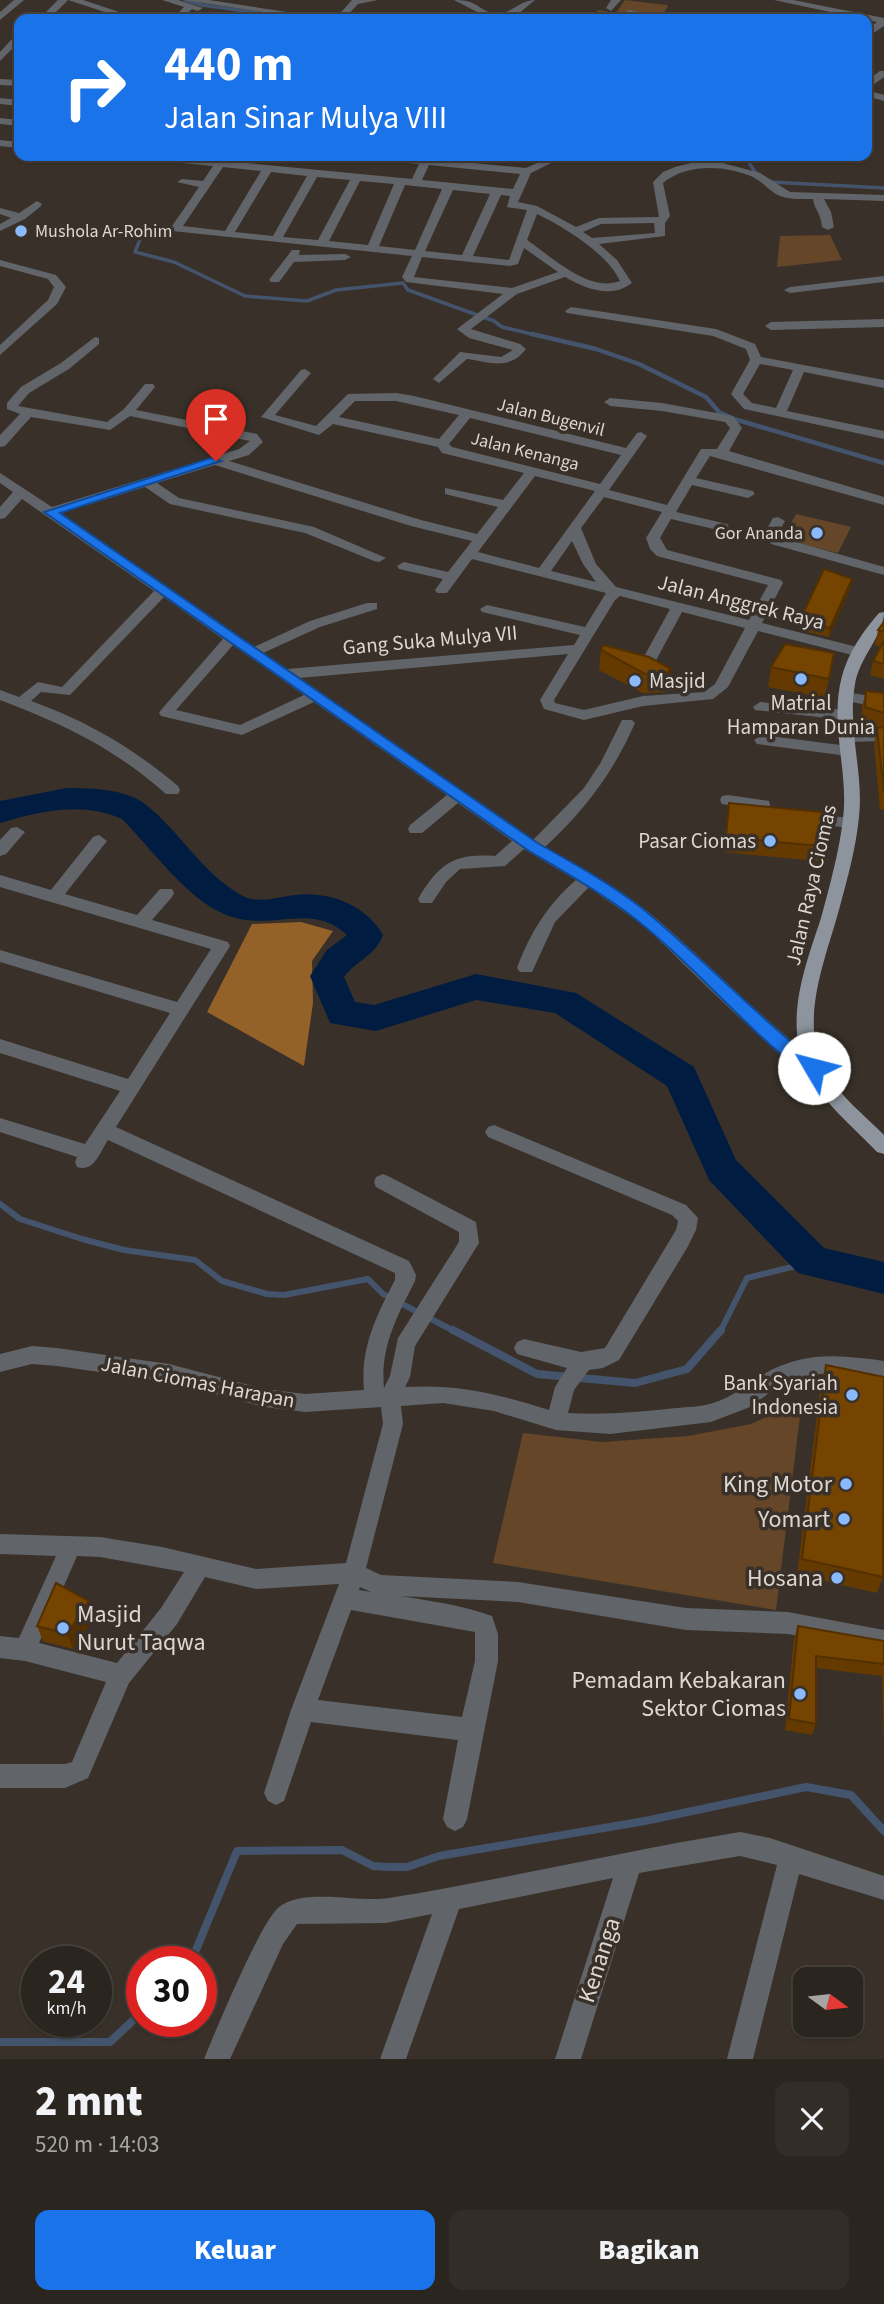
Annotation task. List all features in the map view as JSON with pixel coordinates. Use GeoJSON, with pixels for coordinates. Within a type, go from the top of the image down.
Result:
{"type":"FeatureCollection","features":[{"type":"Feature","properties":{"kind":"main road","name":"Jalan Raya Ciomas"},"geometry":{"type":"LineString","coordinates":[[884,616],[859,652],[847,683],[847,744],[852,791],[849,823],[832,908],[811,979],[808,1044],[814,1068],[835,1097],[884,1147]]}},
{"type":"Feature","properties":{"kind":"street"},"geometry":{"type":"LineString","coordinates":[[1,16],[19,0]]}},
{"type":"Feature","properties":{"kind":"street"},"geometry":{"type":"LineString","coordinates":[[49,14],[64,0]]}},
{"type":"Feature","properties":{"kind":"street"},"geometry":{"type":"LineString","coordinates":[[73,0],[119,14]]}},
{"type":"Feature","properties":{"kind":"street"},"geometry":{"type":"LineString","coordinates":[[167,0],[250,14]]}},
{"type":"Feature","properties":{"kind":"street"},"geometry":{"type":"LineString","coordinates":[[344,14],[355,2],[373,0]]}},
{"type":"Feature","properties":{"kind":"street"},"geometry":{"type":"LineString","coordinates":[[459,0],[476,6],[486,14]]}},
{"type":"Feature","properties":{"kind":"street"},"geometry":{"type":"LineString","coordinates":[[779,0],[846,14]]}},
{"type":"Feature","properties":{"kind":"street"},"geometry":{"type":"LineString","coordinates":[[189,4],[302,11],[311,14]]}},
{"type":"Feature","properties":{"kind":"street"},"geometry":{"type":"LineString","coordinates":[[630,13],[634,14]]}},
{"type":"Feature","properties":{"kind":"street"},"geometry":{"type":"LineString","coordinates":[[0,58],[14,44]]}},
{"type":"Feature","properties":{"kind":"street"},"geometry":{"type":"LineString","coordinates":[[222,161],[176,229],[297,251],[351,257],[334,247]]}},
{"type":"Feature","properties":{"kind":"street"},"geometry":{"type":"LineString","coordinates":[[229,161],[268,168],[516,192]]}},
{"type":"Feature","properties":{"kind":"street"},"geometry":{"type":"LineString","coordinates":[[416,183],[426,161]]}},
{"type":"Feature","properties":{"kind":"street"},"geometry":{"type":"LineString","coordinates":[[470,161],[527,171],[547,161]]}},
{"type":"Feature","properties":{"kind":"street"},"geometry":{"type":"LineString","coordinates":[[513,170],[517,161]]}},
{"type":"Feature","properties":{"kind":"street"},"geometry":{"type":"LineString","coordinates":[[746,161],[752,174]]}},
{"type":"Feature","properties":{"kind":"street"},"geometry":{"type":"LineString","coordinates":[[574,232],[599,221],[659,220],[665,216],[657,186],[668,173],[704,165],[752,174],[780,193],[884,198]]}},
{"type":"Feature","properties":{"kind":"street"},"geometry":{"type":"LineString","coordinates":[[226,237],[268,168]]}},
{"type":"Feature","properties":{"kind":"street"},"geometry":{"type":"LineString","coordinates":[[511,205],[527,171]]}},
{"type":"Feature","properties":{"kind":"street"},"geometry":{"type":"LineString","coordinates":[[276,240],[314,172]]}},
{"type":"Feature","properties":{"kind":"street"},"geometry":{"type":"LineString","coordinates":[[321,245],[356,176]]}},
{"type":"Feature","properties":{"kind":"street"},"geometry":{"type":"LineString","coordinates":[[181,181],[207,184]]}},
{"type":"Feature","properties":{"kind":"street"},"geometry":{"type":"LineString","coordinates":[[372,250],[401,181]]}},
{"type":"Feature","properties":{"kind":"street"},"geometry":{"type":"LineString","coordinates":[[449,186],[408,277],[410,280],[513,292]]}},
{"type":"Feature","properties":{"kind":"street"},"geometry":{"type":"LineString","coordinates":[[466,259],[497,191]]}},
{"type":"Feature","properties":{"kind":"street"},"geometry":{"type":"LineString","coordinates":[[818,195],[819,205],[826,212],[828,227]]}},
{"type":"Feature","properties":{"kind":"street"},"geometry":{"type":"LineString","coordinates":[[491,203],[533,209],[574,232],[621,271],[626,283],[605,289],[594,288],[521,241]]}},
{"type":"Feature","properties":{"kind":"street"},"geometry":{"type":"LineString","coordinates":[[0,228],[21,217],[37,204]]}},
{"type":"Feature","properties":{"kind":"street"},"geometry":{"type":"LineString","coordinates":[[275,280],[297,251],[321,245],[514,262],[533,209]]}},
{"type":"Feature","properties":{"kind":"street"},"geometry":{"type":"LineString","coordinates":[[0,211],[21,217]]}},
{"type":"Feature","properties":{"kind":"street"},"geometry":{"type":"LineString","coordinates":[[588,242],[657,236],[661,234],[659,220]]}},
{"type":"Feature","properties":{"kind":"street"},"geometry":{"type":"LineString","coordinates":[[226,237],[276,240],[297,251]]}},
{"type":"Feature","properties":{"kind":"street"},"geometry":{"type":"LineString","coordinates":[[0,351],[53,302],[60,287],[52,277],[5,264]]}},
{"type":"Feature","properties":{"kind":"street"},"geometry":{"type":"LineString","coordinates":[[439,379],[464,355],[504,362],[517,353],[520,349],[516,346],[473,335],[463,329],[485,310],[513,292],[569,272]]}},
{"type":"Feature","properties":{"kind":"street"},"geometry":{"type":"LineString","coordinates":[[790,290],[884,279]]}},
{"type":"Feature","properties":{"kind":"street"},"geometry":{"type":"LineString","coordinates":[[571,311],[716,333],[751,347],[756,360]]}},
{"type":"Feature","properties":{"kind":"street"},"geometry":{"type":"LineString","coordinates":[[771,326],[884,323]]}},
{"type":"Feature","properties":{"kind":"street"},"geometry":{"type":"LineString","coordinates":[[5,406],[25,390],[65,366],[94,341]]}},
{"type":"Feature","properties":{"kind":"street"},"geometry":{"type":"LineString","coordinates":[[756,360],[884,384]]}},
{"type":"Feature","properties":{"kind":"street"},"geometry":{"type":"LineString","coordinates":[[756,360],[737,394],[738,399],[748,406],[883,431]]}},
{"type":"Feature","properties":{"kind":"street"},"geometry":{"type":"LineString","coordinates":[[780,413],[800,368]]}},
{"type":"Feature","properties":{"kind":"street","name":"Jalan Bugenvil"},"geometry":{"type":"LineString","coordinates":[[306,373],[267,417],[319,431],[352,397],[396,397],[629,453]]}},
{"type":"Feature","properties":{"kind":"street"},"geometry":{"type":"LineString","coordinates":[[5,406],[28,413],[108,426],[128,412],[149,387]]}},
{"type":"Feature","properties":{"kind":"street"},"geometry":{"type":"LineString","coordinates":[[610,402],[662,407],[729,419],[736,428],[721,453]]}},
{"type":"Feature","properties":{"kind":"street"},"geometry":{"type":"LineString","coordinates":[[50,512],[244,452],[257,442],[256,438],[128,412]]}},
{"type":"Feature","properties":{"kind":"street"},"geometry":{"type":"LineString","coordinates":[[0,443],[28,413]]}},
{"type":"Feature","properties":{"kind":"street"},"geometry":{"type":"LineString","coordinates":[[442,444],[466,414]]}},
{"type":"Feature","properties":{"kind":"street","name":"Jalan Kenanga"},"geometry":{"type":"LineString","coordinates":[[330,419],[442,444],[447,450],[602,490],[722,527]]}},
{"type":"Feature","properties":{"kind":"street"},"geometry":{"type":"LineString","coordinates":[[543,572],[641,436]]}},
{"type":"Feature","properties":{"kind":"street"},"geometry":{"type":"LineString","coordinates":[[575,529],[583,554],[601,580],[615,592],[587,632],[547,702],[550,706],[568,713],[584,715],[643,701],[699,698],[716,693],[776,583],[662,553],[657,549],[653,538],[706,452],[721,453],[884,501]]}},
{"type":"Feature","properties":{"kind":"street"},"geometry":{"type":"LineString","coordinates":[[216,461],[416,523],[480,539]]}},
{"type":"Feature","properties":{"kind":"street"},"geometry":{"type":"LineString","coordinates":[[442,590],[532,471]]}},
{"type":"Feature","properties":{"kind":"street"},"geometry":{"type":"LineString","coordinates":[[0,477],[528,844],[588,879],[651,923],[770,1035],[814,1068]]}},
{"type":"Feature","properties":{"kind":"street"},"geometry":{"type":"LineString","coordinates":[[688,480],[748,494]]}},
{"type":"Feature","properties":{"kind":"street"},"geometry":{"type":"LineString","coordinates":[[146,482],[175,501],[309,530],[379,558]]}},
{"type":"Feature","properties":{"kind":"street"},"geometry":{"type":"LineString","coordinates":[[450,491],[506,505]]}},
{"type":"Feature","properties":{"kind":"street"},"geometry":{"type":"LineString","coordinates":[[0,515],[21,492]]}},
{"type":"Feature","properties":{"kind":"street"},"geometry":{"type":"LineString","coordinates":[[778,521],[772,532],[776,541],[884,571]]}},
{"type":"Feature","properties":{"kind":"street","name":"Jalan Anggrek Raya"},"geometry":{"type":"LineString","coordinates":[[468,554],[859,652]]}},
{"type":"Feature","properties":{"kind":"street"},"geometry":{"type":"LineString","coordinates":[[404,566],[451,577]]}},
{"type":"Feature","properties":{"kind":"street"},"geometry":{"type":"LineString","coordinates":[[21,703],[38,687],[65,692],[163,590]]}},
{"type":"Feature","properties":{"kind":"street"},"geometry":{"type":"LineString","coordinates":[[254,652],[315,624],[372,606]]}},
{"type":"Feature","properties":{"kind":"street"},"geometry":{"type":"LineString","coordinates":[[647,664],[677,608]]}},
{"type":"Feature","properties":{"kind":"street"},"geometry":{"type":"LineString","coordinates":[[487,609],[587,632]]}},
{"type":"Feature","properties":{"kind":"street"},"geometry":{"type":"LineString","coordinates":[[232,637],[166,712],[242,730],[317,695]]}},
{"type":"Feature","properties":{"kind":"street","name":"Gang Suka Mulya VII"},"geometry":{"type":"LineString","coordinates":[[287,674],[577,649]]}},
{"type":"Feature","properties":{"kind":"street"},"geometry":{"type":"LineString","coordinates":[[0,695],[56,715],[108,739],[173,790]]}},
{"type":"Feature","properties":{"kind":"street"},"geometry":{"type":"LineString","coordinates":[[845,697],[884,703]]}},
{"type":"Feature","properties":{"kind":"street"},"geometry":{"type":"LineString","coordinates":[[760,707],[846,715]]}},
{"type":"Feature","properties":{"kind":"street"},"geometry":{"type":"LineString","coordinates":[[426,899],[440,876],[460,861],[499,862],[528,844],[589,795],[613,756],[627,723]]}},
{"type":"Feature","properties":{"kind":"street"},"geometry":{"type":"LineString","coordinates":[[762,740],[847,744],[884,736]]}},
{"type":"Feature","properties":{"kind":"street"},"geometry":{"type":"LineString","coordinates":[[416,829],[457,794]]}},
{"type":"Feature","properties":{"kind":"street"},"geometry":{"type":"LineString","coordinates":[[728,800],[764,805],[764,813],[849,823]]}},
{"type":"Feature","properties":{"kind":"street"},"geometry":{"type":"LineString","coordinates":[[0,849],[18,832]]}},
{"type":"Feature","properties":{"kind":"street"},"geometry":{"type":"LineString","coordinates":[[54,897],[99,841]]}},
{"type":"Feature","properties":{"kind":"street"},"geometry":{"type":"LineString","coordinates":[[526,968],[540,932],[563,899],[588,879]]}},
{"type":"Feature","properties":{"kind":"street"},"geometry":{"type":"LineString","coordinates":[[0,881],[222,946],[87,1158],[0,1125]]}},
{"type":"Feature","properties":{"kind":"street"},"geometry":{"type":"LineString","coordinates":[[142,922],[166,893]]}},
{"type":"Feature","properties":{"kind":"street"},"geometry":{"type":"LineString","coordinates":[[0,956],[181,1010]]}},
{"type":"Feature","properties":{"kind":"street"},"geometry":{"type":"LineString","coordinates":[[0,1046],[131,1087]]}},
{"type":"Feature","properties":{"kind":"street"},"geometry":{"type":"LineString","coordinates":[[104,1130],[402,1268],[406,1275],[378,1334],[371,1370],[393,1424],[354,1573],[303,1710],[276,1793]]}},
{"type":"Feature","properties":{"kind":"street"},"geometry":{"type":"LineString","coordinates":[[494,1132],[671,1207],[688,1218],[680,1242],[612,1354],[604,1360],[583,1363],[524,1348]]}},
{"type":"Feature","properties":{"kind":"street"},"geometry":{"type":"LineString","coordinates":[[383,1182],[469,1228],[470,1243],[405,1344],[400,1377],[383,1398]]}},
{"type":"Feature","properties":{"kind":"street","name":"Jalan Ciomas Harapan"},"geometry":{"type":"LineString","coordinates":[[0,1363],[32,1355],[57,1357],[169,1373],[278,1400],[305,1403],[443,1394],[494,1402],[556,1421],[610,1424],[698,1415],[743,1401],[772,1380],[795,1370],[834,1363],[884,1370]]}},
{"type":"Feature","properties":{"kind":"street"},"geometry":{"type":"LineString","coordinates":[[556,1421],[565,1387],[583,1363]]}},
{"type":"Feature","properties":{"kind":"street"},"geometry":{"type":"LineString","coordinates":[[0,1544],[100,1547],[256,1579],[354,1573],[380,1585],[518,1592],[579,1604],[686,1619],[788,1623],[884,1641]]}},
{"type":"Feature","properties":{"kind":"street"},"geometry":{"type":"LineString","coordinates":[[25,1650],[71,1546]]}},
{"type":"Feature","properties":{"kind":"street"},"geometry":{"type":"LineString","coordinates":[[0,1776],[65,1776],[80,1770],[121,1675],[170,1616],[200,1566]]}},
{"type":"Feature","properties":{"kind":"street"},"geometry":{"type":"LineString","coordinates":[[344,1598],[467,1618],[484,1625],[488,1633],[487,1653],[455,1819]]}},
{"type":"Feature","properties":{"kind":"street"},"geometry":{"type":"LineString","coordinates":[[0,1647],[25,1650],[121,1675]]}},
{"type":"Feature","properties":{"kind":"street"},"geometry":{"type":"LineString","coordinates":[[303,1710],[471,1730]]}},
{"type":"Feature","properties":{"kind":"street"},"geometry":{"type":"LineString","coordinates":[[217,2059],[274,1935],[283,1920],[301,1909],[358,1913],[386,1911],[630,1862],[740,1844],[770,1850],[884,1888]]}},
{"type":"Feature","properties":{"kind":"street"},"geometry":{"type":"LineString","coordinates":[[740,2059],[791,1859]]}},
{"type":"Feature","properties":{"kind":"street","name":"Kenanga"},"geometry":{"type":"LineString","coordinates":[[568,2059],[630,1862]]}},
{"type":"Feature","properties":{"kind":"street"},"geometry":{"type":"LineString","coordinates":[[394,2059],[450,1899]]}},
{"type":"Feature","properties":{"kind":"shaded area"},"geometry":{"type":"Polygon","coordinates":[[[625,0],[668,7],[663,14],[594,14],[598,10],[616,13],[625,0]]]}},
{"type":"Feature","properties":{"kind":"shaded area"},"geometry":{"type":"Polygon","coordinates":[[[830,235],[842,260],[777,267],[780,236],[830,235]]]}},
{"type":"Feature","properties":{"kind":"shaded area","name":"Gor Ananda"},"geometry":{"type":"Polygon","coordinates":[[[796,514],[851,527],[838,553],[782,539],[796,514]]]}},
{"type":"Feature","properties":{"kind":"shaded area"},"geometry":{"type":"Polygon","coordinates":[[[301,922],[333,931],[312,961],[313,1003],[304,1066],[207,1012],[252,924],[301,922]]]}},
{"type":"Feature","properties":{"kind":"shaded area"},"geometry":{"type":"Polygon","coordinates":[[[802,1400],[776,1610],[493,1563],[523,1433],[602,1442],[688,1436],[751,1424],[802,1400]]]}},
{"type":"Feature","properties":{"kind":"building"},"geometry":{"type":"Polygon","coordinates":[[[824,569],[852,579],[830,628],[800,620],[824,569]]]}},
{"type":"Feature","properties":{"kind":"building"},"geometry":{"type":"Polygon","coordinates":[[[884,641],[884,664],[873,661],[884,641]]]}},
{"type":"Feature","properties":{"kind":"building"},"geometry":{"type":"Polygon","coordinates":[[[785,644],[834,653],[829,679],[771,667],[785,644]]]}},
{"type":"Feature","properties":{"kind":"building"},"geometry":{"type":"Polygon","coordinates":[[[603,645],[649,657],[671,669],[666,673],[645,674],[601,650],[603,645]]]}},
{"type":"Feature","properties":{"kind":"building"},"geometry":{"type":"Polygon","coordinates":[[[866,691],[884,693],[884,713],[865,707],[866,691]]]}},
{"type":"Feature","properties":{"kind":"building"},"geometry":{"type":"Polygon","coordinates":[[[884,727],[884,793],[877,728],[884,727]]]}},
{"type":"Feature","properties":{"kind":"building"},"geometry":{"type":"Polygon","coordinates":[[[729,803],[832,813],[830,847],[726,837],[729,803]]]}},
{"type":"Feature","properties":{"kind":"building"},"geometry":{"type":"Polygon","coordinates":[[[826,1365],[884,1377],[883,1577],[802,1559],[826,1365]]]}},
{"type":"Feature","properties":{"kind":"building"},"geometry":{"type":"Polygon","coordinates":[[[56,1583],[89,1601],[67,1634],[37,1626],[56,1583]]]}},
{"type":"Feature","properties":{"kind":"building","name":"Pemadam Kebakaran Sektor Ciomas"},"geometry":{"type":"Polygon","coordinates":[[[798,1626],[884,1641],[884,1664],[816,1656],[816,1724],[789,1719],[798,1626]]]}},
{"type":"Feature","properties":{"kind":"waterway"},"geometry":{"type":"LineString","coordinates":[[185,0],[267,14]]}},
{"type":"Feature","properties":{"kind":"waterway"},"geometry":{"type":"LineString","coordinates":[[748,161],[761,176]]}},
{"type":"Feature","properties":{"kind":"waterway"},"geometry":{"type":"LineString","coordinates":[[770,182],[884,188]]}},
{"type":"Feature","properties":{"kind":"waterway"},"geometry":{"type":"LineString","coordinates":[[50,229],[120,232],[141,237],[135,252],[174,262],[245,296],[307,301],[336,290],[403,283],[408,290],[494,321],[502,327],[540,336]]}},
{"type":"Feature","properties":{"kind":"waterway"},"geometry":{"type":"LineString","coordinates":[[532,334],[596,349],[639,364],[706,397],[719,412],[734,419],[884,463]]}},
{"type":"Feature","properties":{"kind":"waterway"},"geometry":{"type":"LineString","coordinates":[[0,812],[67,798],[85,798],[118,804],[133,811],[186,868],[232,905],[254,911],[318,907],[334,911],[356,923],[366,935],[365,939],[339,959],[327,976],[342,1014],[376,1018],[401,1008],[476,987],[564,1002],[681,1077],[722,1169],[812,1262],[884,1278]]}},
{"type":"Feature","properties":{"kind":"waterway"},"geometry":{"type":"LineString","coordinates":[[0,1204],[20,1219],[82,1239],[124,1250],[195,1260],[222,1281],[267,1294],[284,1295],[368,1279],[383,1294],[456,1332]]}},
{"type":"Feature","properties":{"kind":"waterway"},"geometry":{"type":"LineString","coordinates":[[721,1330],[747,1278],[812,1262]]}},
{"type":"Feature","properties":{"kind":"waterway"},"geometry":{"type":"LineString","coordinates":[[453,1330],[537,1374],[635,1383],[687,1369],[721,1330]]}},
{"type":"Feature","properties":{"kind":"waterway"},"geometry":{"type":"LineString","coordinates":[[198,1946],[237,1851],[342,1850],[373,1866],[407,1867],[439,1856],[645,1821],[806,1787],[851,1795],[884,1831]]}},
{"type":"Feature","properties":{"kind":"waterway"},"geometry":{"type":"LineString","coordinates":[[0,2042],[110,2042],[126,2027]]}},
{"type":"Feature","properties":{"kind":"place","name":"Mushola Ar-Rohim"},"geometry":{"type":"Point","coordinates":[21,231]}},
{"type":"Feature","properties":{"kind":"place","name":"Gor Ananda"},"geometry":{"type":"Point","coordinates":[817,533]}},
{"type":"Feature","properties":{"kind":"place","name":"Matrial Hamparan Dunia"},"geometry":{"type":"Point","coordinates":[801,679]}},
{"type":"Feature","properties":{"kind":"place","name":"Masjid"},"geometry":{"type":"Point","coordinates":[635,681]}},
{"type":"Feature","properties":{"kind":"place","name":"Pasar Ciomas"},"geometry":{"type":"Point","coordinates":[770,841]}},
{"type":"Feature","properties":{"kind":"place","name":"Bank Syariah Indonesia"},"geometry":{"type":"Point","coordinates":[852,1395]}},
{"type":"Feature","properties":{"kind":"place","name":"King Motor"},"geometry":{"type":"Point","coordinates":[846,1484]}},
{"type":"Feature","properties":{"kind":"place","name":"Yomart"},"geometry":{"type":"Point","coordinates":[844,1519]}},
{"type":"Feature","properties":{"kind":"place","name":"Hosana"},"geometry":{"type":"Point","coordinates":[837,1578]}},
{"type":"Feature","properties":{"kind":"place","name":"Masjid Nurut Taqwa"},"geometry":{"type":"Point","coordinates":[63,1628]}},
{"type":"Feature","properties":{"kind":"place","name":"Pemadam Kebakaran Sektor Ciomas"},"geometry":{"type":"Point","coordinates":[800,1694]}},
{"type":"Feature","properties":{"kind":"route"},"geometry":{"type":"LineString","coordinates":[[216,461],[50,512],[534,848],[588,879],[635,911],[770,1035],[814,1068]]}}]}
